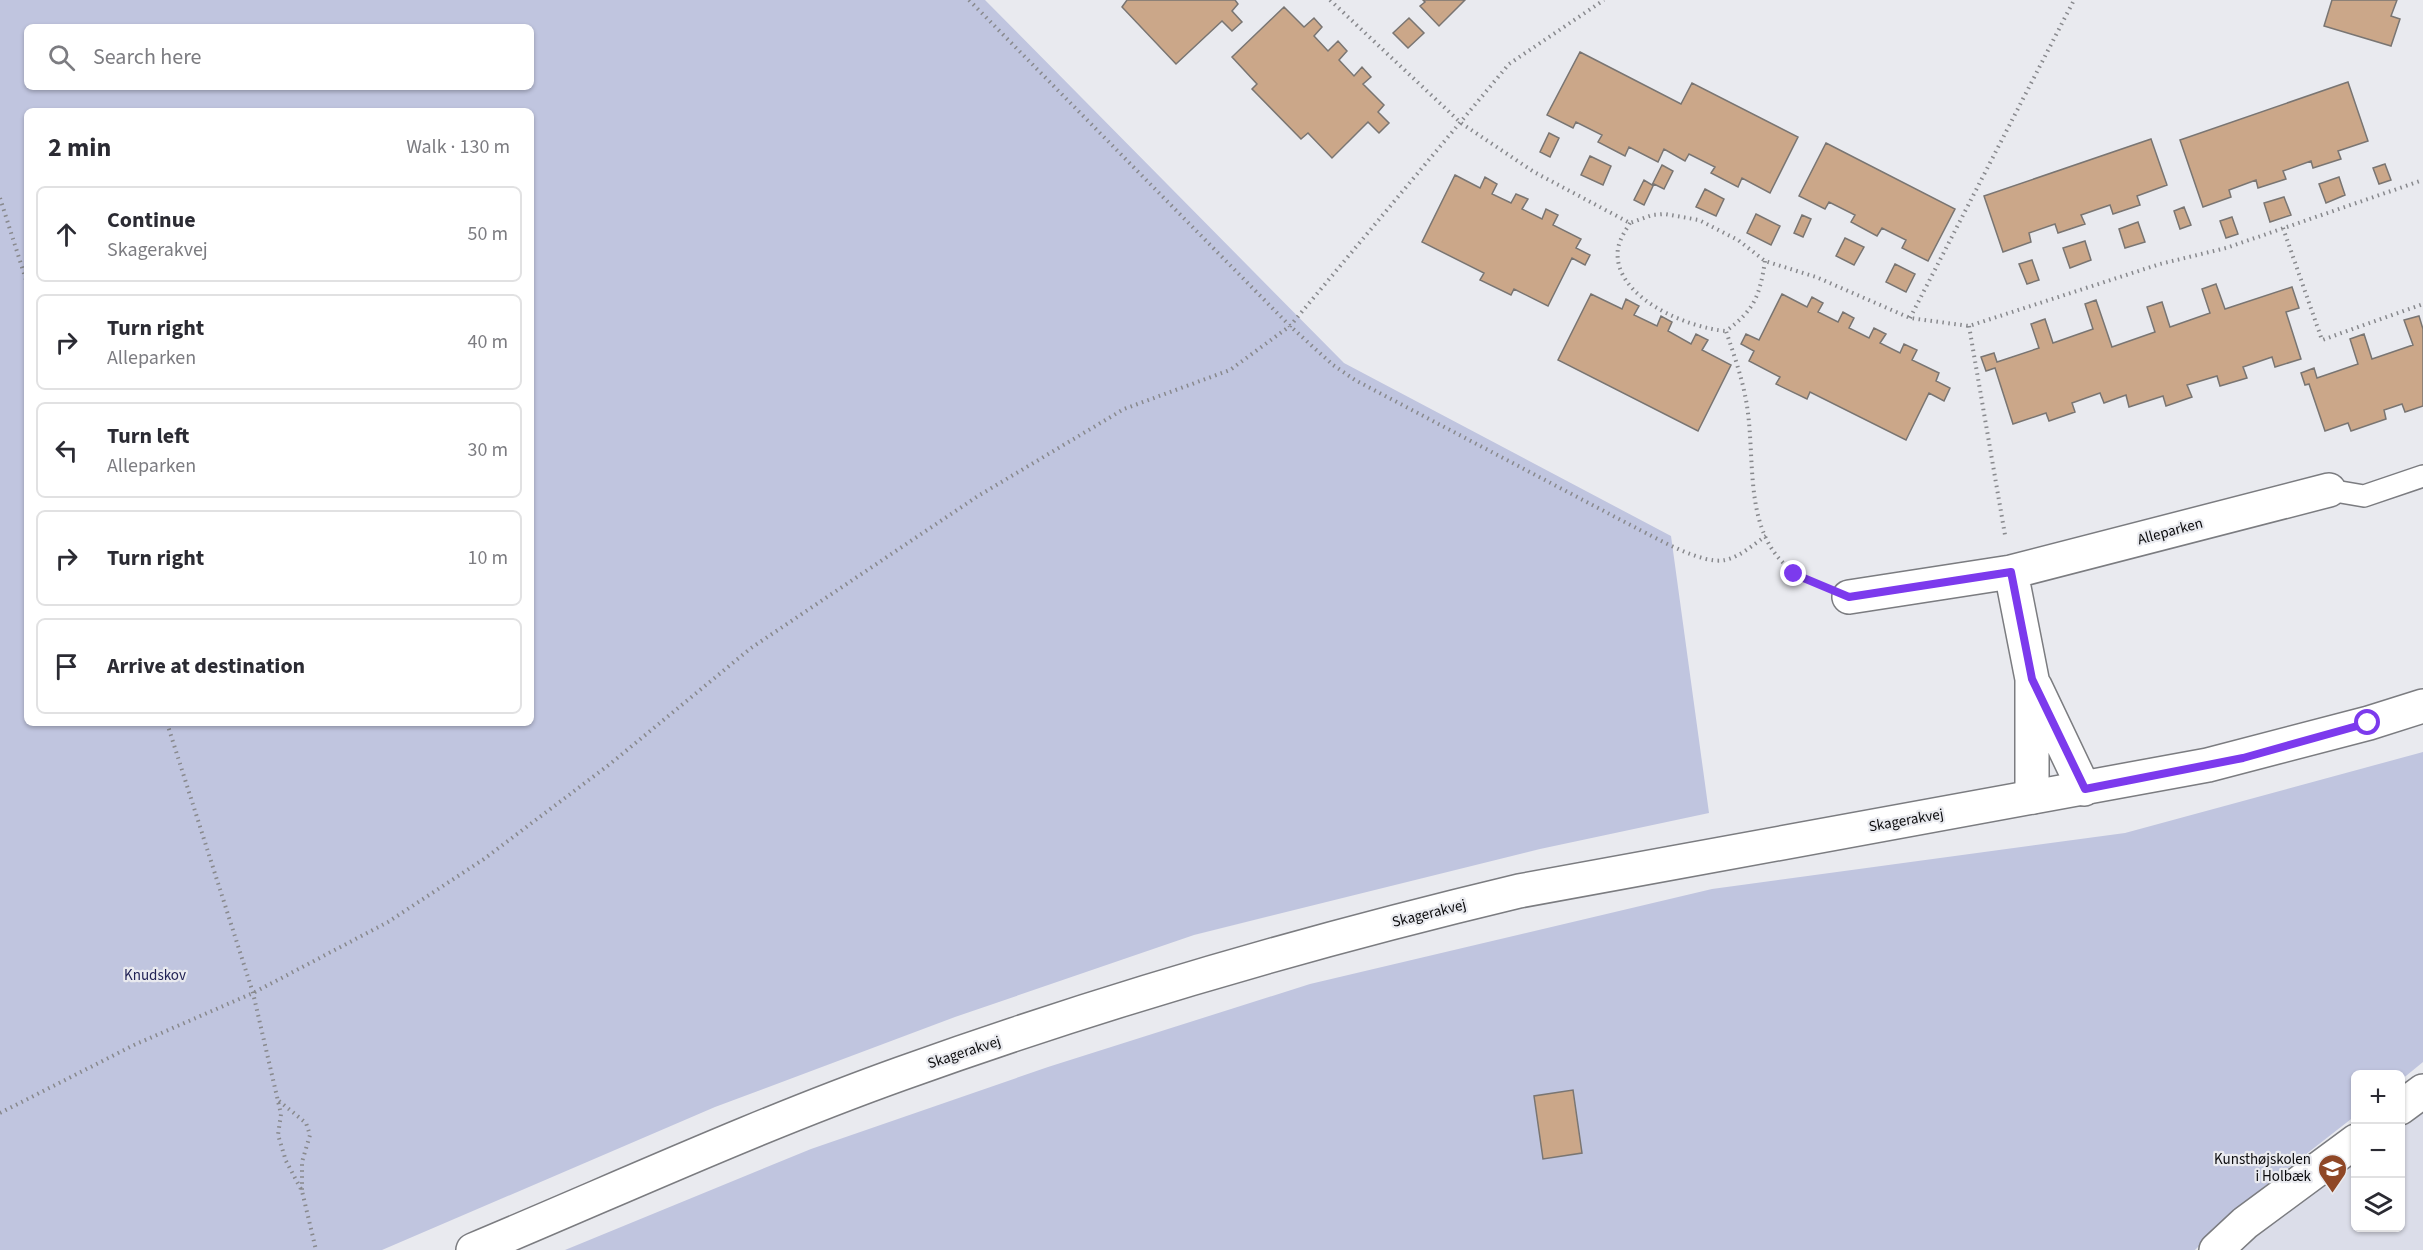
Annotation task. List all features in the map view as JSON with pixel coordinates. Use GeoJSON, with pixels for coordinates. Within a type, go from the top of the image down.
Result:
{"type":"FeatureCollection","features":[{"type":"Feature","properties":{"kind":"street","name":"Alleparken"},"geometry":{"type":"LineString","coordinates":[[1849,597],[2011,572],[2329,490]]}},
{"type":"Feature","properties":{"kind":"street"},"geometry":{"type":"LineString","coordinates":[[2011,572],[2032,679],[2032,797]]}},
{"type":"Feature","properties":{"kind":"street"},"geometry":{"type":"LineString","coordinates":[[2032,679],[2085,789]]}},
{"type":"Feature","properties":{"kind":"street","name":"Skagerakvej"},"geometry":{"type":"LineString","coordinates":[[473,1250],[847,1094],[1184,980],[1520,891],[2085,789],[2243,758],[2423,706]]}},
{"type":"Feature","properties":{"kind":"street"},"geometry":{"type":"LineString","coordinates":[[2405,1104],[2423,1091]]}},
{"type":"Feature","properties":{"kind":"street"},"geometry":{"type":"LineString","coordinates":[[2216,1250],[2245,1223],[2351,1144]]}},
{"type":"Feature","properties":{"kind":"lane"},"geometry":{"type":"LineString","coordinates":[[2329,490],[2364,496],[2423,476]]}},
{"type":"Feature","properties":{"kind":"path"},"geometry":{"type":"LineString","coordinates":[[969,0],[1290,326],[1333,365],[1355,380],[1685,551],[1718,561],[1727,560],[1766,536]]}},
{"type":"Feature","properties":{"kind":"path"},"geometry":{"type":"LineString","coordinates":[[1330,0],[1461,123],[1534,172],[1630,224]]}},
{"type":"Feature","properties":{"kind":"path"},"geometry":{"type":"LineString","coordinates":[[0,1113],[134,1046],[253,993],[388,922],[484,859],[610,764],[750,648],[978,496],[1124,409],[1230,370],[1290,326],[1509,64],[1604,0]]}},
{"type":"Feature","properties":{"kind":"path"},"geometry":{"type":"LineString","coordinates":[[1910,318],[2074,0]]}},
{"type":"Feature","properties":{"kind":"path"},"geometry":{"type":"LineString","coordinates":[[1765,261],[1757,298],[1739,321],[1726,331],[1701,327],[1669,315],[1647,301],[1629,284],[1618,255],[1621,238],[1630,224],[1652,215],[1677,214],[1719,229],[1765,261],[1816,277],[1910,318],[1969,326],[2160,264],[2226,248],[2423,180]]}},
{"type":"Feature","properties":{"kind":"path"},"geometry":{"type":"LineString","coordinates":[[0,198],[24,274]]}},
{"type":"Feature","properties":{"kind":"path"},"geometry":{"type":"LineString","coordinates":[[2283,228],[2322,340],[2423,304]]}},
{"type":"Feature","properties":{"kind":"path"},"geometry":{"type":"LineString","coordinates":[[1969,326],[2011,572]]}},
{"type":"Feature","properties":{"kind":"path"},"geometry":{"type":"LineString","coordinates":[[1726,331],[1747,404],[1751,483],[1755,507],[1766,536],[1776,555],[1794,574],[1849,597]]}},
{"type":"Feature","properties":{"kind":"path"},"geometry":{"type":"LineString","coordinates":[[168,726],[253,993],[281,1114],[278,1135],[286,1161],[302,1191]]}},
{"type":"Feature","properties":{"kind":"path"},"geometry":{"type":"LineString","coordinates":[[278,1100],[306,1123],[310,1135],[302,1162],[302,1191],[316,1250]]}},
{"type":"Feature","properties":{"kind":"shaded area","name":"Kunsthøjskolen i Holbæk"},"geometry":{"type":"Polygon","coordinates":[[[2423,1108],[2423,1250],[2238,1250],[2257,1232],[2351,1162],[2351,1232],[2405,1232],[2405,1122],[2423,1108]]]}},
{"type":"Feature","properties":{"kind":"green space","name":"Knudskov"},"geometry":{"type":"Polygon","coordinates":[[[0,0],[985,0],[1344,363],[1671,536],[1709,813],[1540,849],[1194,935],[955,1017],[715,1107],[382,1250],[0,1250],[0,0]]]}},
{"type":"Feature","properties":{"kind":"green space"},"geometry":{"type":"Polygon","coordinates":[[[2423,752],[2423,1062],[2405,1077],[2405,1070],[2351,1070],[2351,1119],[2238,1207],[2195,1250],[565,1250],[811,1149],[1048,1067],[1310,984],[1712,889],[2125,833],[2423,752]]]}},
{"type":"Feature","properties":{"kind":"building"},"geometry":{"type":"Polygon","coordinates":[[[1127,0],[1235,0],[1238,4],[1232,11],[1242,22],[1232,31],[1222,21],[1176,64],[1122,7],[1127,0]]]}},
{"type":"Feature","properties":{"kind":"building"},"geometry":{"type":"Polygon","coordinates":[[[1423,0],[1465,0],[1439,26],[1420,6],[1425,2],[1423,0]]]}},
{"type":"Feature","properties":{"kind":"building"},"geometry":{"type":"Polygon","coordinates":[[[2332,0],[2397,0],[2391,16],[2400,19],[2391,46],[2324,26],[2332,0]]]}},
{"type":"Feature","properties":{"kind":"building"},"geometry":{"type":"Polygon","coordinates":[[[1284,7],[1304,27],[1314,18],[1322,27],[1314,36],[1328,51],[1338,41],[1347,51],[1339,60],[1354,76],[1362,67],[1371,77],[1363,84],[1384,105],[1378,112],[1389,123],[1379,133],[1368,122],[1332,158],[1308,133],[1301,139],[1252,89],[1257,84],[1232,57],[1284,7]]]}},
{"type":"Feature","properties":{"kind":"building"},"geometry":{"type":"Polygon","coordinates":[[[1409,18],[1424,33],[1408,48],[1393,33],[1409,18]]]}},
{"type":"Feature","properties":{"kind":"building"},"geometry":{"type":"Polygon","coordinates":[[[1580,52],[1681,104],[1692,83],[1798,137],[1770,193],[1742,178],[1738,187],[1711,173],[1715,167],[1689,154],[1685,161],[1664,149],[1658,162],[1629,147],[1625,156],[1598,142],[1602,135],[1576,122],[1573,128],[1547,115],[1580,52]]]}},
{"type":"Feature","properties":{"kind":"building"},"geometry":{"type":"Polygon","coordinates":[[[2348,82],[2368,141],[2338,151],[2341,159],[2313,168],[2311,161],[2283,171],[2286,179],[2258,188],[2256,180],[2229,190],[2231,197],[2203,207],[2180,140],[2348,82]]]}},
{"type":"Feature","properties":{"kind":"building"},"geometry":{"type":"Polygon","coordinates":[[[1549,133],[1559,138],[1550,157],[1540,152],[1549,133]]]}},
{"type":"Feature","properties":{"kind":"building"},"geometry":{"type":"Polygon","coordinates":[[[2151,139],[2167,185],[2137,196],[2140,205],[2113,214],[2110,205],[2081,215],[2085,224],[2058,233],[2055,224],[2029,233],[2031,242],[2003,252],[1984,196],[2151,139]]]}},
{"type":"Feature","properties":{"kind":"building"},"geometry":{"type":"Polygon","coordinates":[[[1826,143],[1955,209],[1928,261],[1902,248],[1906,240],[1882,228],[1877,236],[1851,222],[1855,215],[1829,202],[1825,209],[1799,196],[1826,143]]]}},
{"type":"Feature","properties":{"kind":"building"},"geometry":{"type":"Polygon","coordinates":[[[1590,156],[1611,166],[1603,185],[1581,175],[1590,156]]]}},
{"type":"Feature","properties":{"kind":"building"},"geometry":{"type":"Polygon","coordinates":[[[2385,164],[2391,180],[2379,184],[2373,168],[2385,164]]]}},
{"type":"Feature","properties":{"kind":"building"},"geometry":{"type":"Polygon","coordinates":[[[1662,165],[1673,171],[1664,189],[1654,184],[1644,205],[1634,200],[1644,180],[1652,185],[1662,165]]]}},
{"type":"Feature","properties":{"kind":"building"},"geometry":{"type":"Polygon","coordinates":[[[1455,175],[1480,188],[1485,177],[1497,184],[1492,194],[1511,203],[1516,194],[1528,199],[1522,209],[1542,219],[1546,209],[1558,215],[1553,225],[1581,239],[1576,248],[1590,255],[1585,265],[1572,258],[1548,306],[1514,289],[1511,295],[1480,280],[1484,273],[1422,242],[1455,175]]]}},
{"type":"Feature","properties":{"kind":"building"},"geometry":{"type":"Polygon","coordinates":[[[2339,177],[2345,195],[2326,203],[2319,184],[2339,177]]]}},
{"type":"Feature","properties":{"kind":"building"},"geometry":{"type":"Polygon","coordinates":[[[1705,189],[1724,199],[1716,216],[1696,207],[1705,189]]]}},
{"type":"Feature","properties":{"kind":"building"},"geometry":{"type":"Polygon","coordinates":[[[2284,197],[2291,215],[2270,222],[2264,203],[2284,197]]]}},
{"type":"Feature","properties":{"kind":"building"},"geometry":{"type":"Polygon","coordinates":[[[2184,207],[2191,225],[2180,229],[2174,211],[2184,207]]]}},
{"type":"Feature","properties":{"kind":"building"},"geometry":{"type":"Polygon","coordinates":[[[1756,214],[1780,226],[1771,245],[1747,233],[1756,214]]]}},
{"type":"Feature","properties":{"kind":"building"},"geometry":{"type":"Polygon","coordinates":[[[1802,215],[1811,219],[1803,237],[1794,233],[1802,215]]]}},
{"type":"Feature","properties":{"kind":"building"},"geometry":{"type":"Polygon","coordinates":[[[2232,217],[2238,234],[2226,238],[2220,221],[2232,217]]]}},
{"type":"Feature","properties":{"kind":"building"},"geometry":{"type":"Polygon","coordinates":[[[2138,222],[2145,242],[2125,248],[2119,229],[2138,222]]]}},
{"type":"Feature","properties":{"kind":"building"},"geometry":{"type":"Polygon","coordinates":[[[1845,238],[1864,247],[1854,265],[1836,256],[1845,238]]]}},
{"type":"Feature","properties":{"kind":"building"},"geometry":{"type":"Polygon","coordinates":[[[2085,241],[2091,260],[2070,268],[2063,248],[2085,241]]]}},
{"type":"Feature","properties":{"kind":"building"},"geometry":{"type":"Polygon","coordinates":[[[2032,260],[2039,280],[2027,284],[2019,264],[2032,260]]]}},
{"type":"Feature","properties":{"kind":"building"},"geometry":{"type":"Polygon","coordinates":[[[1895,264],[1915,274],[1906,292],[1886,282],[1895,264]]]}},
{"type":"Feature","properties":{"kind":"building"},"geometry":{"type":"Polygon","coordinates":[[[2216,284],[2225,309],[2292,287],[2299,308],[2286,312],[2301,359],[2275,367],[2272,357],[2243,367],[2247,378],[2220,386],[2217,376],[2187,385],[2192,397],[2166,406],[2163,396],[2129,407],[2126,395],[2104,403],[2100,393],[2072,403],[2075,412],[2049,421],[2046,413],[2013,424],[1995,368],[1986,371],[1981,357],[1994,353],[1997,362],[2039,348],[2031,324],[2045,319],[2053,343],[2093,329],[2085,304],[2096,300],[2112,347],[2155,332],[2147,307],[2162,302],[2170,327],[2210,313],[2202,289],[2216,284]]]}},
{"type":"Feature","properties":{"kind":"building"},"geometry":{"type":"Polygon","coordinates":[[[1591,294],[1622,309],[1626,299],[1639,306],[1634,315],[1657,326],[1661,316],[1672,322],[1668,331],[1691,344],[1696,334],[1708,340],[1702,350],[1731,365],[1698,431],[1558,360],[1591,294]]]}},
{"type":"Feature","properties":{"kind":"building"},"geometry":{"type":"Polygon","coordinates":[[[1782,294],[1807,307],[1812,297],[1823,303],[1818,312],[1838,322],[1843,312],[1854,318],[1849,328],[1869,338],[1874,328],[1886,334],[1880,343],[1900,353],[1904,344],[1917,350],[1912,360],[1939,373],[1936,381],[1950,388],[1944,401],[1929,393],[1906,440],[1810,392],[1807,399],[1776,384],[1780,377],[1749,361],[1754,351],[1741,344],[1746,334],[1759,340],[1782,294]]]}},
{"type":"Feature","properties":{"kind":"building"},"geometry":{"type":"Polygon","coordinates":[[[2419,316],[2423,329],[2423,406],[2405,412],[2402,404],[2384,410],[2386,419],[2351,431],[2348,423],[2325,431],[2309,384],[2305,385],[2301,373],[2314,368],[2317,378],[2358,364],[2350,339],[2364,334],[2372,359],[2413,345],[2404,320],[2419,316]]]}},
{"type":"Feature","properties":{"kind":"building"},"geometry":{"type":"Polygon","coordinates":[[[1573,1090],[1582,1153],[1543,1159],[1534,1096],[1573,1090]]]}},
{"type":"Feature","properties":{"kind":"place","name":"Kunsthøjskolen i Holbæk"},"geometry":{"type":"Point","coordinates":[2332,1194]}},
{"type":"Feature","properties":{"kind":"route"},"geometry":{"type":"LineString","coordinates":[[1794,574],[1849,597],[2011,572],[2032,679],[2085,789],[2243,758],[2368,723]]}}]}
